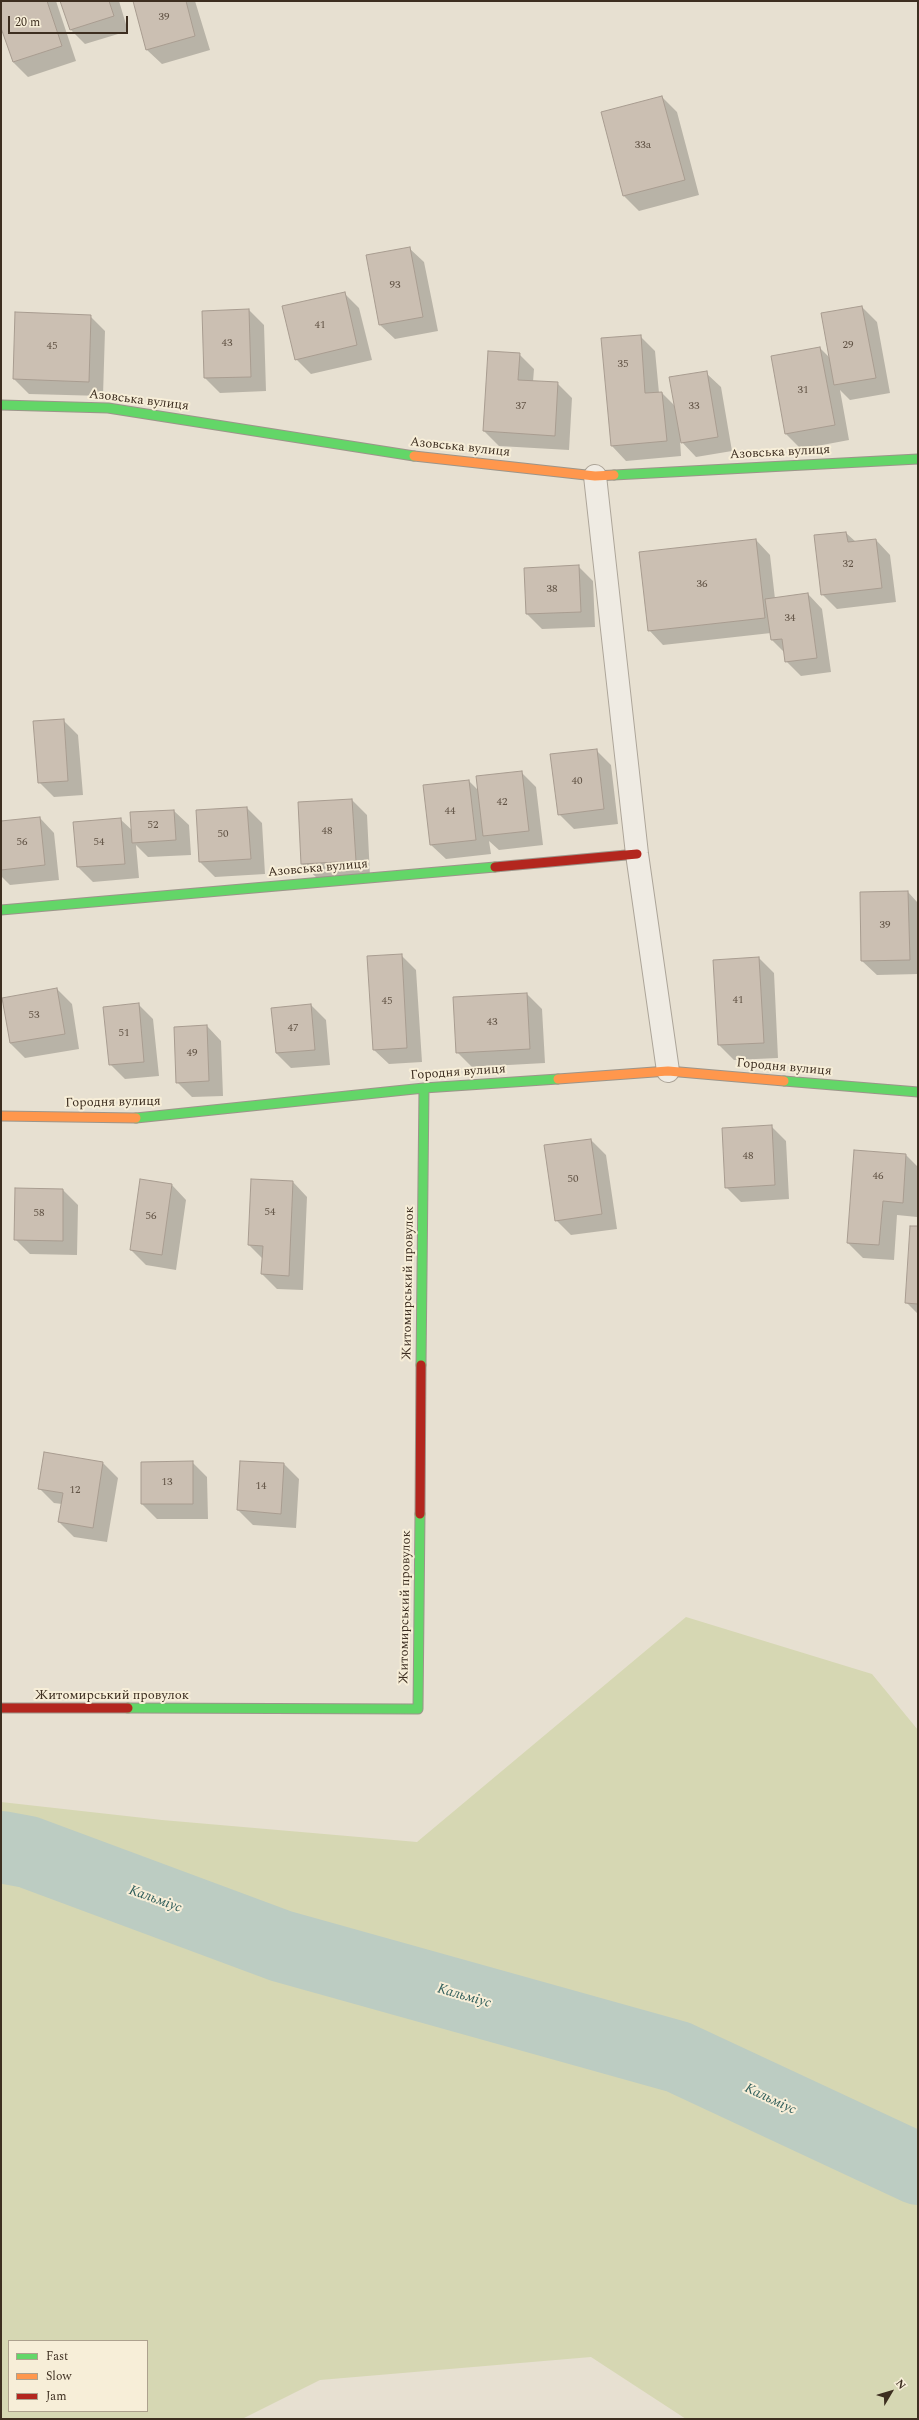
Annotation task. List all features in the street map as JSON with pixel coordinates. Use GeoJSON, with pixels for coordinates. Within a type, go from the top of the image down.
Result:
{"type":"FeatureCollection","features":[{"type":"Feature","properties":{"kind":"street","name":"Азовська вулиця"},"geometry":{"type":"LineString","coordinates":[[1,405],[108,408],[398,454],[595,476],[918,459]]}},
{"type":"Feature","properties":{"kind":"street"},"geometry":{"type":"LineString","coordinates":[[595,476],[637,854],[668,1071]]}},
{"type":"Feature","properties":{"kind":"street","name":"Азовська вулиця"},"geometry":{"type":"LineString","coordinates":[[1,910],[637,854]]}},
{"type":"Feature","properties":{"kind":"street","name":"Городня вулиця"},"geometry":{"type":"LineString","coordinates":[[1,1116],[133,1118],[424,1088],[668,1071],[918,1092]]}},
{"type":"Feature","properties":{"kind":"street","name":"Житомирський провулок"},"geometry":{"type":"LineString","coordinates":[[1,1708],[418,1709],[424,1088]]}},
{"type":"Feature","properties":{"kind":"green space"},"geometry":{"type":"Polygon","coordinates":[[[686,1617],[872,1674],[918,1730],[918,2419],[686,2419],[591,2357],[320,2380],[242,2419],[1,2419],[1,1802],[162,1820],[417,1842],[686,1617]]]}},
{"type":"Feature","properties":{"kind":"building"},"geometry":{"type":"Polygon","coordinates":[[[1,1],[47,1],[62,46],[13,62],[1,28],[1,1]]]}},
{"type":"Feature","properties":{"kind":"building"},"geometry":{"type":"Polygon","coordinates":[[[60,1],[109,1],[114,16],[70,30],[60,1]]]}},
{"type":"Feature","properties":{"kind":"building"},"geometry":{"type":"Polygon","coordinates":[[[133,1],[186,1],[195,36],[146,50],[133,1]]]}},
{"type":"Feature","properties":{"kind":"building"},"geometry":{"type":"Polygon","coordinates":[[[662,96],[685,180],[623,196],[601,112],[662,96]]]}},
{"type":"Feature","properties":{"kind":"building"},"geometry":{"type":"Polygon","coordinates":[[[410,247],[423,317],[379,325],[366,255],[410,247]]]}},
{"type":"Feature","properties":{"kind":"building"},"geometry":{"type":"Polygon","coordinates":[[[345,292],[357,345],[295,360],[282,306],[345,292]]]}},
{"type":"Feature","properties":{"kind":"building"},"geometry":{"type":"Polygon","coordinates":[[[862,306],[876,378],[834,385],[821,313],[862,306]]]}},
{"type":"Feature","properties":{"kind":"building"},"geometry":{"type":"Polygon","coordinates":[[[249,309],[251,377],[204,378],[202,311],[249,309]]]}},
{"type":"Feature","properties":{"kind":"building"},"geometry":{"type":"Polygon","coordinates":[[[15,312],[91,315],[89,382],[13,379],[15,312]]]}},
{"type":"Feature","properties":{"kind":"building"},"geometry":{"type":"Polygon","coordinates":[[[641,335],[645,393],[662,392],[667,441],[611,446],[601,338],[641,335]]]}},
{"type":"Feature","properties":{"kind":"building"},"geometry":{"type":"Polygon","coordinates":[[[820,347],[835,425],[785,434],[771,356],[820,347]]]}},
{"type":"Feature","properties":{"kind":"building"},"geometry":{"type":"Polygon","coordinates":[[[488,351],[520,353],[518,380],[558,382],[555,436],[483,431],[488,351]]]}},
{"type":"Feature","properties":{"kind":"building"},"geometry":{"type":"Polygon","coordinates":[[[707,371],[718,437],[681,443],[669,377],[707,371]]]}},
{"type":"Feature","properties":{"kind":"building"},"geometry":{"type":"Polygon","coordinates":[[[846,532],[848,542],[876,539],[882,588],[821,595],[814,535],[846,532]]]}},
{"type":"Feature","properties":{"kind":"building"},"geometry":{"type":"Polygon","coordinates":[[[756,539],[765,618],[648,631],[639,552],[756,539]]]}},
{"type":"Feature","properties":{"kind":"building"},"geometry":{"type":"Polygon","coordinates":[[[579,565],[581,612],[526,614],[524,568],[579,565]]]}},
{"type":"Feature","properties":{"kind":"building"},"geometry":{"type":"Polygon","coordinates":[[[808,593],[817,658],[785,662],[782,639],[771,640],[765,599],[808,593]]]}},
{"type":"Feature","properties":{"kind":"building"},"geometry":{"type":"Polygon","coordinates":[[[64,719],[68,781],[38,783],[33,721],[64,719]]]}},
{"type":"Feature","properties":{"kind":"building"},"geometry":{"type":"Polygon","coordinates":[[[597,749],[604,809],[558,815],[550,754],[597,749]]]}},
{"type":"Feature","properties":{"kind":"building"},"geometry":{"type":"Polygon","coordinates":[[[522,771],[529,831],[483,836],[476,776],[522,771]]]}},
{"type":"Feature","properties":{"kind":"building"},"geometry":{"type":"Polygon","coordinates":[[[469,780],[476,840],[430,845],[423,785],[469,780]]]}},
{"type":"Feature","properties":{"kind":"building"},"geometry":{"type":"Polygon","coordinates":[[[352,799],[356,861],[301,864],[298,802],[352,799]]]}},
{"type":"Feature","properties":{"kind":"building"},"geometry":{"type":"Polygon","coordinates":[[[247,807],[251,859],[199,862],[196,810],[247,807]]]}},
{"type":"Feature","properties":{"kind":"building"},"geometry":{"type":"Polygon","coordinates":[[[174,810],[176,840],[132,843],[130,812],[174,810]]]}},
{"type":"Feature","properties":{"kind":"building"},"geometry":{"type":"Polygon","coordinates":[[[40,817],[45,865],[1,870],[1,821],[40,817]]]}},
{"type":"Feature","properties":{"kind":"building"},"geometry":{"type":"Polygon","coordinates":[[[121,818],[125,864],[77,867],[73,822],[121,818]]]}},
{"type":"Feature","properties":{"kind":"building"},"geometry":{"type":"Polygon","coordinates":[[[908,891],[910,960],[861,961],[860,892],[908,891]]]}},
{"type":"Feature","properties":{"kind":"building"},"geometry":{"type":"Polygon","coordinates":[[[402,954],[407,1048],[373,1050],[367,956],[402,954]]]}},
{"type":"Feature","properties":{"kind":"building"},"geometry":{"type":"Polygon","coordinates":[[[759,957],[764,1043],[718,1045],[713,960],[759,957]]]}},
{"type":"Feature","properties":{"kind":"building"},"geometry":{"type":"Polygon","coordinates":[[[57,988],[65,1034],[10,1043],[2,998],[57,988]]]}},
{"type":"Feature","properties":{"kind":"building"},"geometry":{"type":"Polygon","coordinates":[[[527,993],[530,1049],[456,1053],[453,997],[527,993]]]}},
{"type":"Feature","properties":{"kind":"building"},"geometry":{"type":"Polygon","coordinates":[[[139,1003],[144,1062],[109,1065],[103,1007],[139,1003]]]}},
{"type":"Feature","properties":{"kind":"building"},"geometry":{"type":"Polygon","coordinates":[[[311,1004],[315,1050],[276,1053],[271,1008],[311,1004]]]}},
{"type":"Feature","properties":{"kind":"building"},"geometry":{"type":"Polygon","coordinates":[[[207,1025],[209,1081],[176,1083],[174,1027],[207,1025]]]}},
{"type":"Feature","properties":{"kind":"building"},"geometry":{"type":"Polygon","coordinates":[[[772,1125],[775,1185],[725,1188],[722,1128],[772,1125]]]}},
{"type":"Feature","properties":{"kind":"building"},"geometry":{"type":"Polygon","coordinates":[[[591,1139],[602,1214],[555,1221],[544,1145],[591,1139]]]}},
{"type":"Feature","properties":{"kind":"building"},"geometry":{"type":"Polygon","coordinates":[[[854,1150],[906,1154],[903,1203],[883,1201],[879,1245],[847,1243],[854,1150]]]}},
{"type":"Feature","properties":{"kind":"building"},"geometry":{"type":"Polygon","coordinates":[[[140,1179],[172,1184],[162,1255],[130,1250],[140,1179]]]}},
{"type":"Feature","properties":{"kind":"building"},"geometry":{"type":"Polygon","coordinates":[[[251,1179],[293,1181],[289,1276],[261,1274],[263,1246],[248,1245],[251,1179]]]}},
{"type":"Feature","properties":{"kind":"building"},"geometry":{"type":"Polygon","coordinates":[[[15,1188],[63,1189],[63,1241],[14,1240],[15,1188]]]}},
{"type":"Feature","properties":{"kind":"building"},"geometry":{"type":"Polygon","coordinates":[[[910,1226],[918,1226],[918,1304],[905,1303],[910,1226]]]}},
{"type":"Feature","properties":{"kind":"building"},"geometry":{"type":"Polygon","coordinates":[[[44,1452],[103,1462],[93,1528],[58,1522],[63,1493],[38,1489],[44,1452]]]}},
{"type":"Feature","properties":{"kind":"building"},"geometry":{"type":"Polygon","coordinates":[[[193,1461],[193,1504],[141,1504],[141,1462],[193,1461]]]}},
{"type":"Feature","properties":{"kind":"building"},"geometry":{"type":"Polygon","coordinates":[[[240,1461],[284,1463],[281,1514],[237,1510],[240,1461]]]}},
{"type":"Feature","properties":{"kind":"waterway","name":"Кальміус"},"geometry":{"type":"LineString","coordinates":[[1,1847],[28,1852],[281,1946],[678,2057],[918,2169]]}},
{"type":"Feature","properties":{"kind":"traffic: fast"},"geometry":{"type":"LineString","coordinates":[[1,405],[108,408],[414,456]]}},
{"type":"Feature","properties":{"kind":"traffic: fast"},"geometry":{"type":"LineString","coordinates":[[614,475],[918,459]]}},
{"type":"Feature","properties":{"kind":"traffic: fast"},"geometry":{"type":"LineString","coordinates":[[1,910],[495,867]]}},
{"type":"Feature","properties":{"kind":"traffic: fast"},"geometry":{"type":"LineString","coordinates":[[136,1118],[424,1088],[558,1079]]}},
{"type":"Feature","properties":{"kind":"traffic: fast"},"geometry":{"type":"LineString","coordinates":[[784,1081],[918,1092]]}},
{"type":"Feature","properties":{"kind":"traffic: fast"},"geometry":{"type":"LineString","coordinates":[[421,1365],[424,1088]]}},
{"type":"Feature","properties":{"kind":"traffic: fast"},"geometry":{"type":"LineString","coordinates":[[128,1708],[418,1709],[420,1514]]}},
{"type":"Feature","properties":{"kind":"traffic: slow"},"geometry":{"type":"LineString","coordinates":[[414,456],[595,476],[614,475]]}},
{"type":"Feature","properties":{"kind":"traffic: slow"},"geometry":{"type":"LineString","coordinates":[[558,1079],[668,1071],[784,1081]]}},
{"type":"Feature","properties":{"kind":"traffic: slow"},"geometry":{"type":"LineString","coordinates":[[1,1116],[136,1118]]}},
{"type":"Feature","properties":{"kind":"traffic: jam"},"geometry":{"type":"LineString","coordinates":[[495,867],[637,854]]}},
{"type":"Feature","properties":{"kind":"traffic: jam"},"geometry":{"type":"LineString","coordinates":[[420,1514],[421,1365]]}},
{"type":"Feature","properties":{"kind":"traffic: jam"},"geometry":{"type":"LineString","coordinates":[[1,1708],[128,1708]]}}]}
